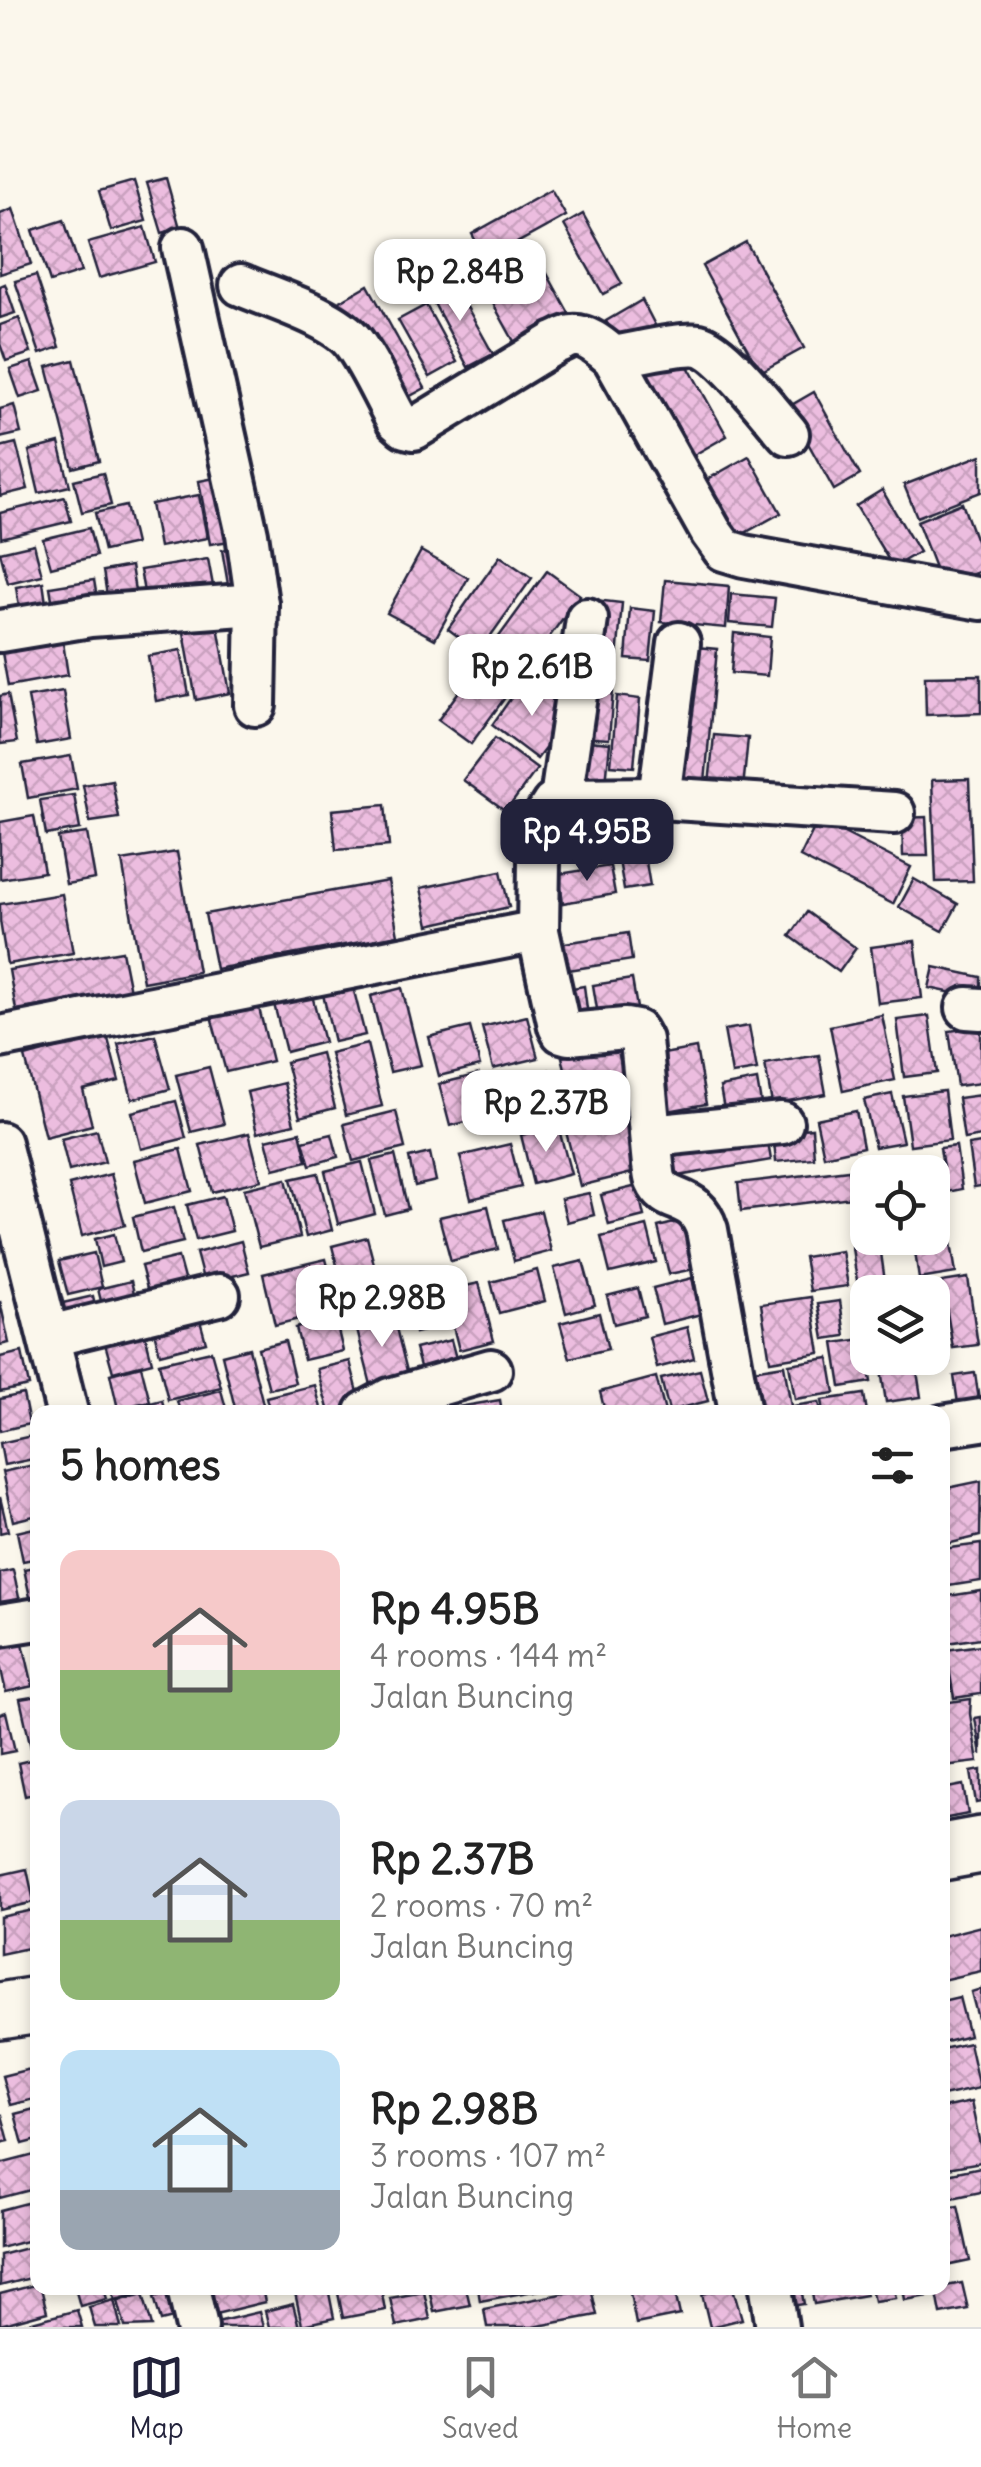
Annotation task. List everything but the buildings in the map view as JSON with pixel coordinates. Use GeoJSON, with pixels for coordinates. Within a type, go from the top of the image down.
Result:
{"type":"FeatureCollection","features":[{"type":"Feature","properties":{"kind":"highway"},"geometry":{"type":"LineString","coordinates":[[950,1851],[981,1845]]}},
{"type":"Feature","properties":{"kind":"highway"},"geometry":{"type":"LineString","coordinates":[[0,2011],[30,2005]]}},
{"type":"Feature","properties":{"kind":"street"},"geometry":{"type":"LineString","coordinates":[[182,248],[247,534],[257,604],[255,705]]}},
{"type":"Feature","properties":{"kind":"street"},"geometry":{"type":"LineString","coordinates":[[241,284],[340,330],[354,342],[397,420],[414,429],[555,343],[574,335],[597,344],[613,357],[724,550],[981,599]]}},
{"type":"Feature","properties":{"kind":"street"},"geometry":{"type":"LineString","coordinates":[[613,357],[694,344],[708,348],[788,434]]}},
{"type":"Feature","properties":{"kind":"street"},"geometry":{"type":"LineString","coordinates":[[0,632],[90,616],[257,604]]}},
{"type":"Feature","properties":{"kind":"street"},"geometry":{"type":"LineString","coordinates":[[587,619],[554,807],[540,860],[538,931],[562,1032],[625,1029],[636,1032],[640,1040],[657,1184],[666,1194],[695,1207],[702,1216],[739,1405]]}},
{"type":"Feature","properties":{"kind":"street"},"geometry":{"type":"LineString","coordinates":[[659,798],[679,643]]}},
{"type":"Feature","properties":{"kind":"street"},"geometry":{"type":"LineString","coordinates":[[554,807],[659,798],[894,813]]}},
{"type":"Feature","properties":{"kind":"street"},"geometry":{"type":"LineString","coordinates":[[0,1036],[538,931]]}},
{"type":"Feature","properties":{"kind":"street"},"geometry":{"type":"LineString","coordinates":[[651,1136],[782,1122]]}},
{"type":"Feature","properties":{"kind":"street"},"geometry":{"type":"LineString","coordinates":[[0,1142],[65,1405]]}},
{"type":"Feature","properties":{"kind":"street"},"geometry":{"type":"LineString","coordinates":[[50,1336],[219,1295]]}},
{"type":"Feature","properties":{"kind":"street"},"geometry":{"type":"LineString","coordinates":[[379,1405],[491,1370]]}},
{"type":"Feature","properties":{"kind":"street"},"geometry":{"type":"LineString","coordinates":[[950,1425],[981,1420]]}},
{"type":"Feature","properties":{"kind":"street"},"geometry":{"type":"LineString","coordinates":[[0,1625],[30,1620]]}},
{"type":"Feature","properties":{"kind":"street"},"geometry":{"type":"LineString","coordinates":[[773,2295],[778,2327]]}}]}
